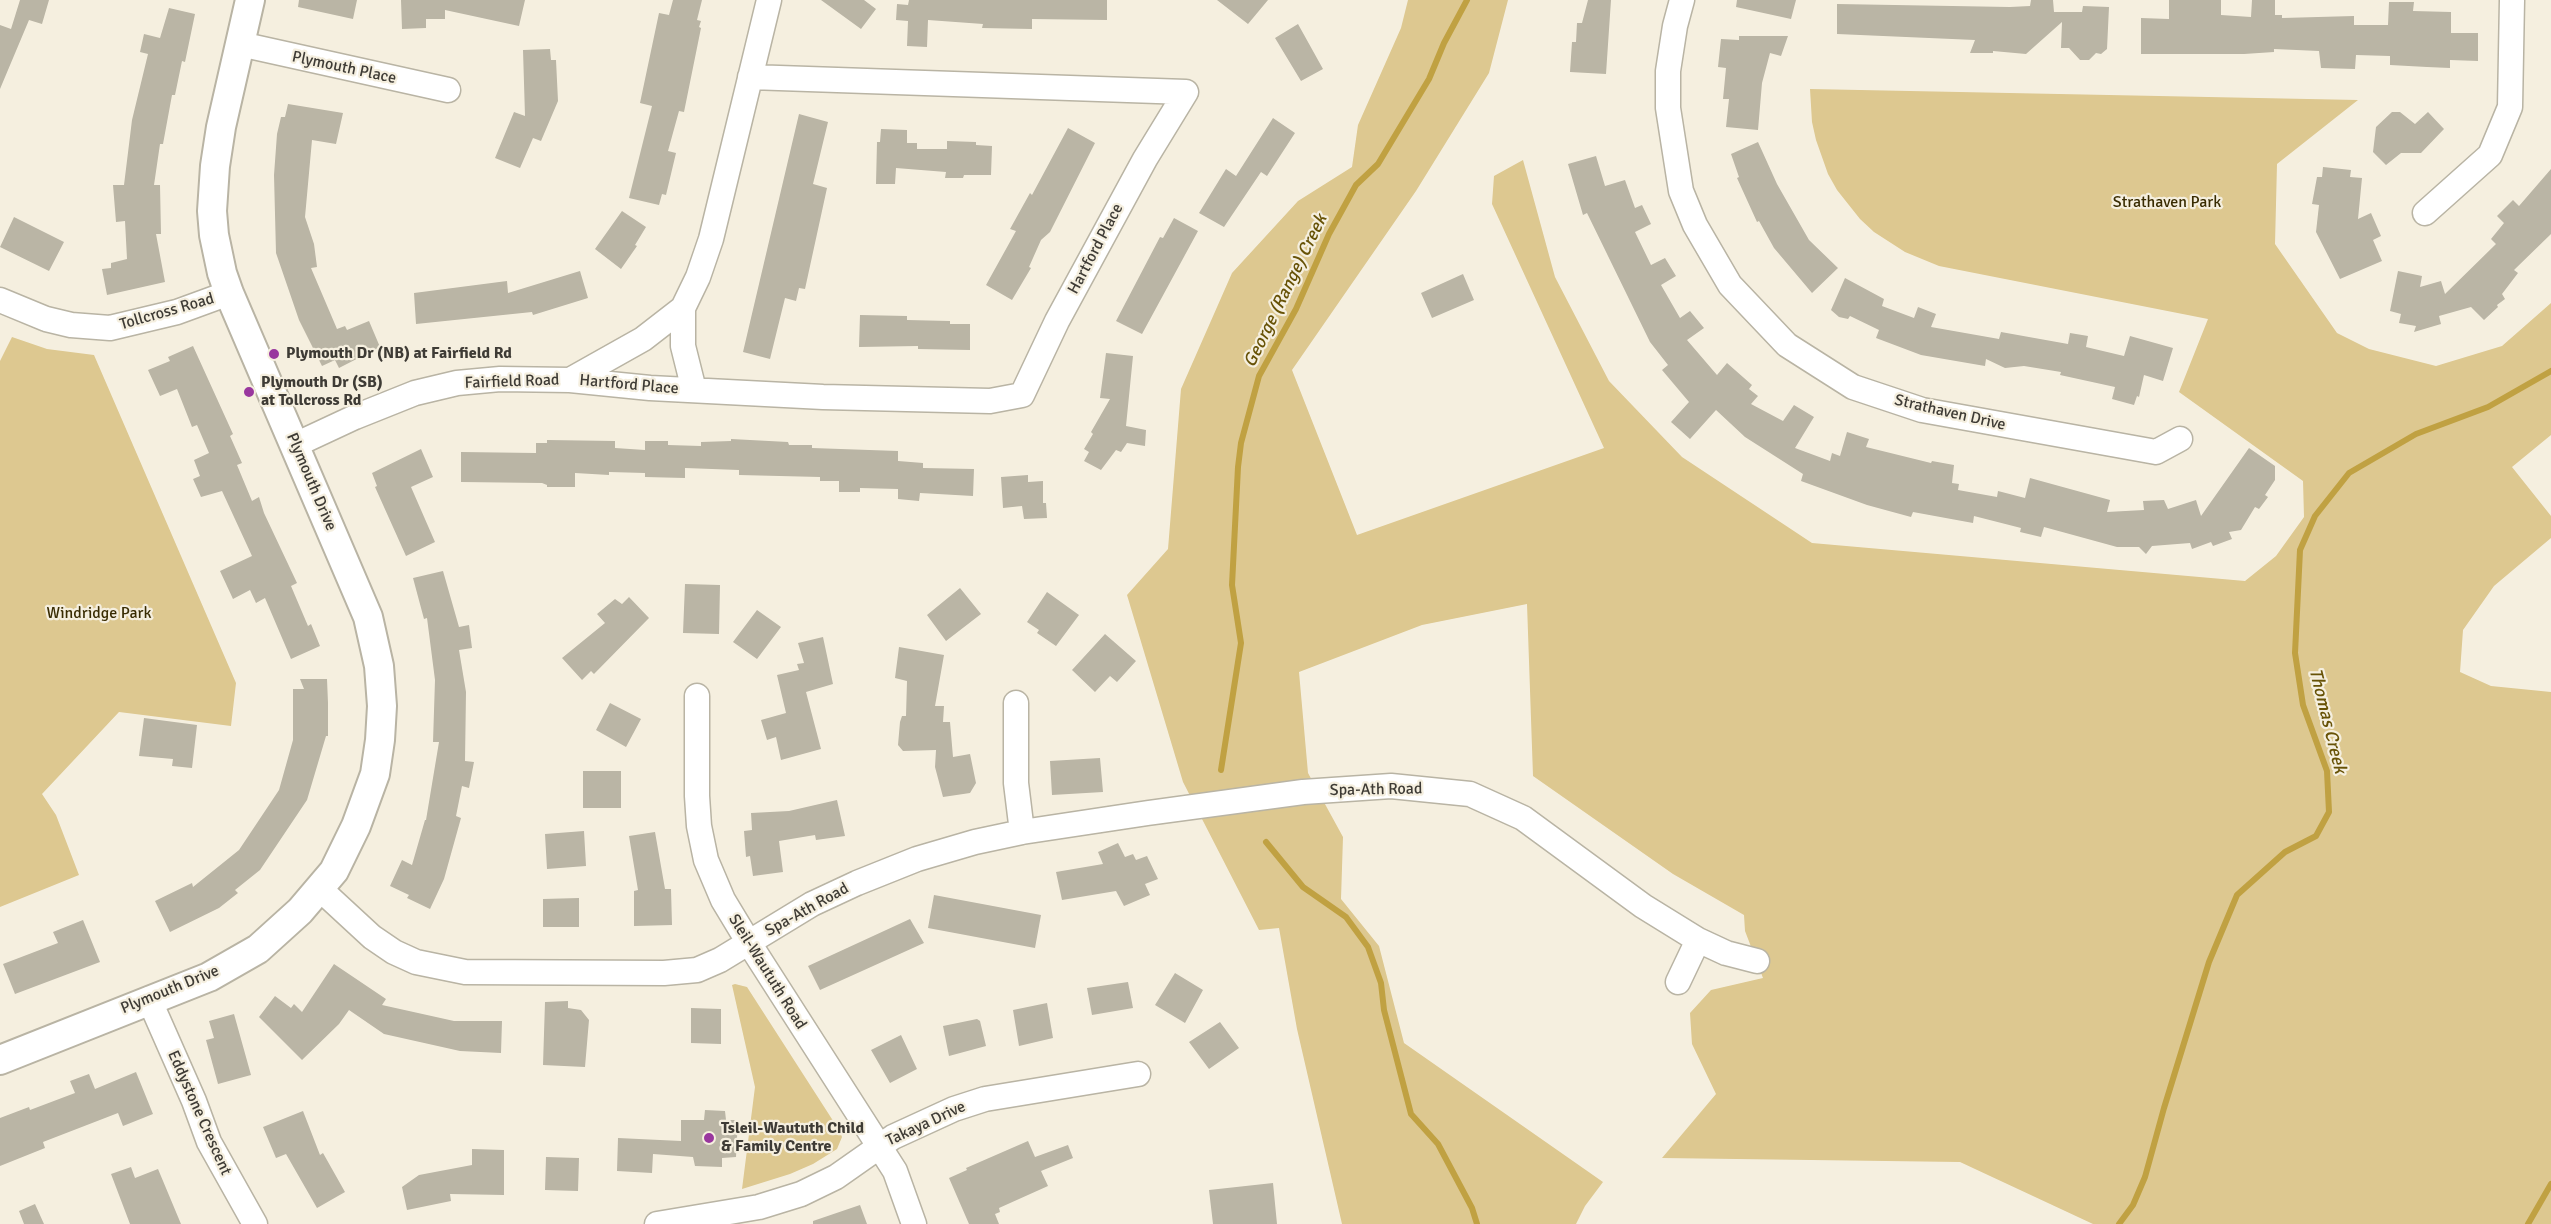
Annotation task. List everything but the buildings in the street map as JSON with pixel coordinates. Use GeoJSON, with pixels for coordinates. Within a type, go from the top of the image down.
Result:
{"type":"FeatureCollection","features":[{"type":"Feature","properties":{"kind":"street","name":"Plymouth Drive"},"geometry":{"type":"LineString","coordinates":[[0,1060],[209,977],[258,949],[320,889],[345,853],[367,799],[380,740],[382,706],[379,666],[368,617],[229,293],[215,244],[213,190],[222,127],[250,0]]}},
{"type":"Feature","properties":{"kind":"street","name":"Fairfield Road"},"geometry":{"type":"LineString","coordinates":[[694,390],[683,346],[683,308],[698,277],[711,239],[769,0]]}},
{"type":"Feature","properties":{"kind":"street","name":"Strathaven Drive"},"geometry":{"type":"LineString","coordinates":[[1682,0],[1675,26],[1668,71],[1668,108],[1682,191],[1695,225],[1730,285],[1787,345],[1853,387],[1922,410],[2156,452],[2180,439]]}},
{"type":"Feature","properties":{"kind":"street"},"geometry":{"type":"LineString","coordinates":[[2425,213],[2490,155],[2510,107],[2512,0]]}},
{"type":"Feature","properties":{"kind":"street","name":"Plymouth Place"},"geometry":{"type":"LineString","coordinates":[[240,44],[448,90]]}},
{"type":"Feature","properties":{"kind":"street","name":"Hartford Place"},"geometry":{"type":"LineString","coordinates":[[570,380],[823,397],[990,400],[1022,395],[1057,321],[1145,159],[1186,92],[750,77]]}},
{"type":"Feature","properties":{"kind":"street","name":"Tollcross Road"},"geometry":{"type":"LineString","coordinates":[[0,300],[46,319],[71,325],[110,328],[177,312],[229,293]]}},
{"type":"Feature","properties":{"kind":"street","name":"Fairfield Road"},"geometry":{"type":"LineString","coordinates":[[295,445],[355,417],[415,393],[457,383],[500,379],[570,380],[643,339],[683,308]]}},
{"type":"Feature","properties":{"kind":"street","name":"Sleil-Waututh Road"},"geometry":{"type":"LineString","coordinates":[[697,696],[697,796],[699,826],[706,860],[723,900],[749,943],[896,1171],[914,1224]]}},
{"type":"Feature","properties":{"kind":"street"},"geometry":{"type":"LineString","coordinates":[[1016,704],[1016,783],[1022,832]]}},
{"type":"Feature","properties":{"kind":"street","name":"Spa-Ath Road"},"geometry":{"type":"LineString","coordinates":[[320,889],[372,937],[416,963],[465,972],[664,973],[697,970],[720,960],[812,904],[918,859],[975,842],[1022,832],[1303,792],[1391,786],[1470,794],[1523,818],[1643,906],[1698,940],[1726,953],[1757,962]]}},
{"type":"Feature","properties":{"kind":"street"},"geometry":{"type":"LineString","coordinates":[[1678,982],[1698,940]]}},
{"type":"Feature","properties":{"kind":"street","name":"Eddystone Crescent"},"geometry":{"type":"LineString","coordinates":[[149,999],[194,1101],[209,1142],[255,1224]]}},
{"type":"Feature","properties":{"kind":"street","name":"Takaya Drive"},"geometry":{"type":"LineString","coordinates":[[657,1224],[759,1207],[801,1194],[836,1177],[880,1146],[922,1122],[985,1099],[1138,1074]]}},
{"type":"Feature","properties":{"kind":"green space","name":"Strathaven Park"},"geometry":{"type":"Polygon","coordinates":[[[1408,0],[1508,0],[1489,73],[1416,191],[1292,370],[1357,535],[1604,448],[1492,204],[1494,176],[1523,160],[1555,277],[1609,381],[1682,457],[1812,543],[2245,581],[2276,556],[2304,517],[2303,481],[2179,392],[2208,319],[1939,266],[1905,252],[1874,232],[1860,219],[1837,190],[1828,174],[1816,140],[1812,122],[1810,89],[2358,100],[2277,164],[2275,244],[2337,333],[2369,349],[2436,366],[2502,346],[2551,303],[2551,435],[2512,467],[2551,516],[2551,538],[2494,586],[2463,630],[2460,672],[2491,686],[2551,692],[2551,1224],[2093,1224],[1960,1162],[1662,1158],[1716,1094],[1692,1044],[1690,1013],[1711,990],[1763,978],[1745,931],[1744,915],[1673,874],[1533,776],[1527,604],[1422,625],[1299,672],[1308,773],[1343,837],[1341,899],[1379,946],[1404,1043],[1603,1182],[1585,1206],[1576,1224],[1342,1224],[1297,1029],[1279,928],[1259,930],[1183,782],[1127,595],[1168,549],[1181,389],[1232,273],[1298,201],[1352,167],[1358,125],[1401,28],[1408,0]]]}},
{"type":"Feature","properties":{"kind":"green space","name":"Windridge Park"},"geometry":{"type":"Polygon","coordinates":[[[12,337],[47,349],[94,355],[236,683],[231,726],[119,712],[42,794],[56,815],[79,875],[0,907],[0,361],[12,337]]]}},
{"type":"Feature","properties":{"kind":"green space"},"geometry":{"type":"Polygon","coordinates":[[[732,985],[747,987],[842,1137],[837,1149],[813,1164],[742,1189],[755,1087],[732,985]]]}},
{"type":"Feature","properties":{"kind":"waterway","name":"George (Range) Creek"},"geometry":{"type":"LineString","coordinates":[[1221,770],[1241,643],[1232,585],[1238,467],[1241,443],[1259,376],[1296,309],[1329,234],[1356,185],[1378,164],[1429,79],[1444,43],[1467,0]]}},
{"type":"Feature","properties":{"kind":"waterway","name":"Thomas Creek"},"geometry":{"type":"LineString","coordinates":[[2119,1224],[2133,1205],[2145,1177],[2209,962],[2237,895],[2285,852],[2316,836],[2329,812],[2327,771],[2303,705],[2295,653],[2300,550],[2315,516],[2349,473],[2416,434],[2488,407],[2551,371]]}},
{"type":"Feature","properties":{"kind":"waterway","name":"George (Range) Creek"},"geometry":{"type":"LineString","coordinates":[[1266,842],[1303,887],[1346,917],[1368,947],[1381,983],[1384,1010],[1411,1114],[1438,1144],[1472,1208],[1477,1224]]}},
{"type":"Feature","properties":{"kind":"waterway"},"geometry":{"type":"LineString","coordinates":[[2528,1224],[2551,1184]]}},
{"type":"Feature","properties":{"kind":"place","name":"Plymouth Dr (NB) at Fairfield Rd"},"geometry":{"type":"Point","coordinates":[274,354]}},
{"type":"Feature","properties":{"kind":"place","name":"Plymouth Dr (SB) at Tollcross Rd"},"geometry":{"type":"Point","coordinates":[249,392]}},
{"type":"Feature","properties":{"kind":"place","name":"Tsleil-Waututh Child & Family Centre"},"geometry":{"type":"Point","coordinates":[709,1138]}}]}
